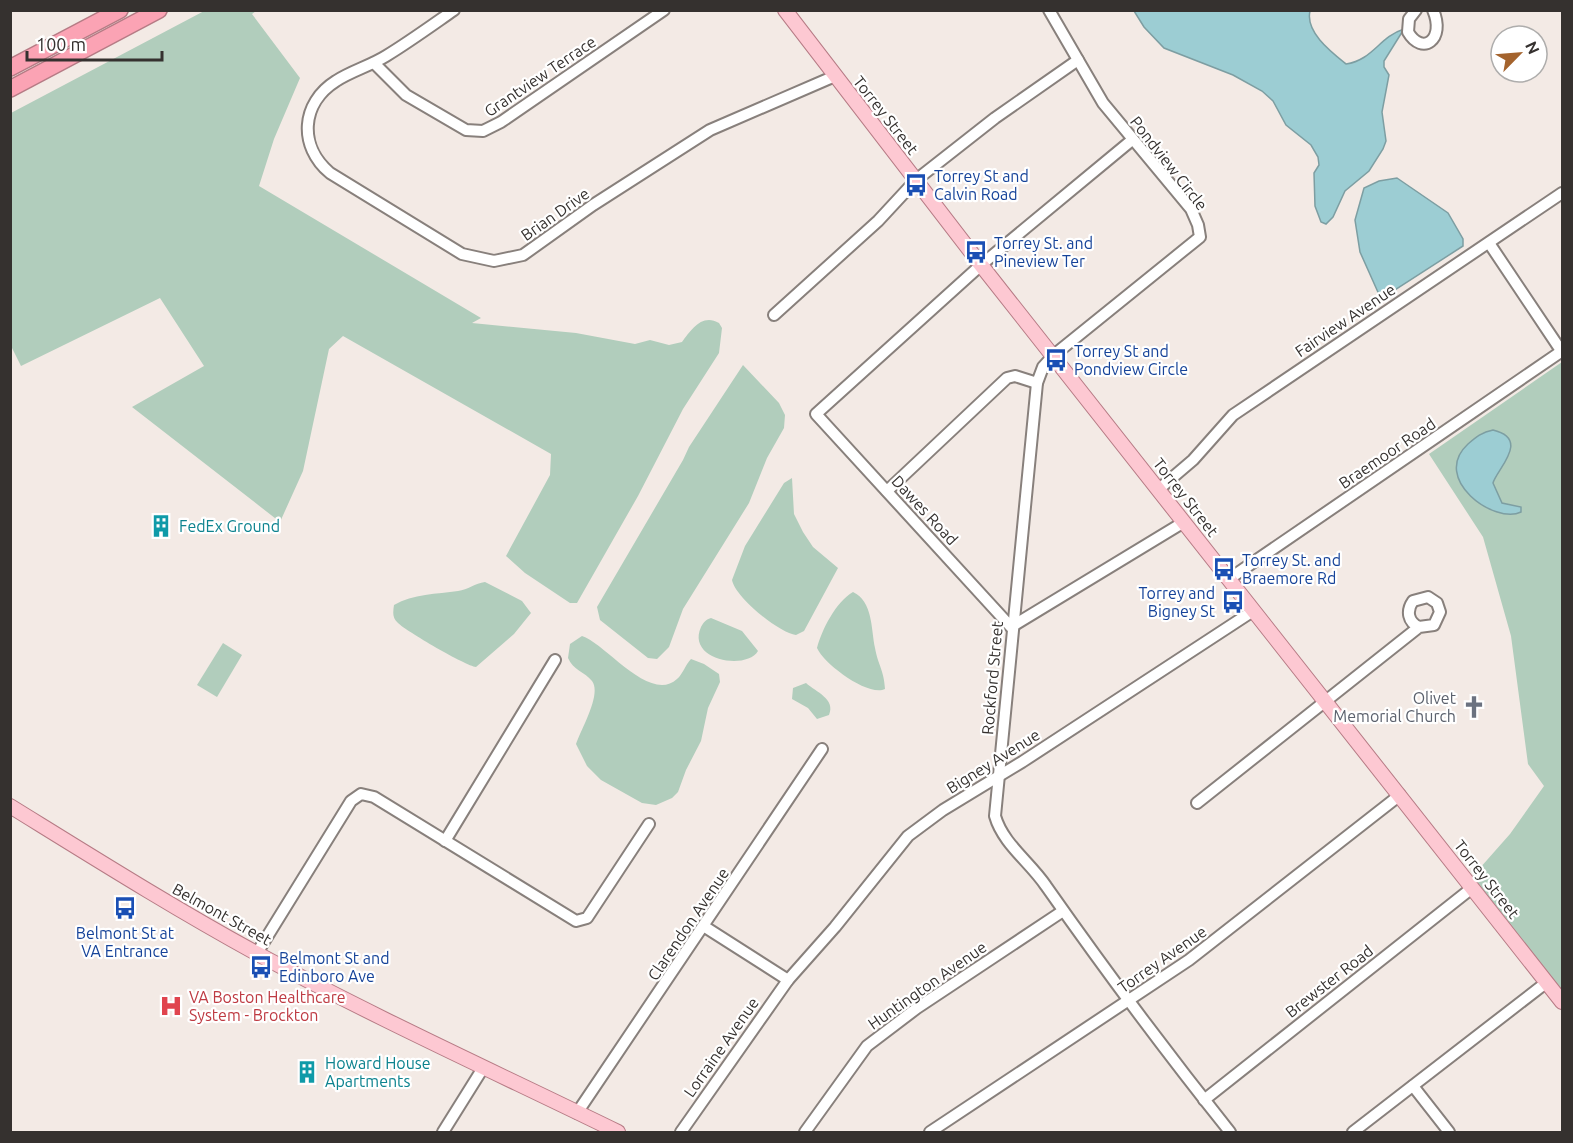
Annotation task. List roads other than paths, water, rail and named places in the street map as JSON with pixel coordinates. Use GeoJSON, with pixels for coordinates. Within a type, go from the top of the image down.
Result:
{"type":"FeatureCollection","features":[{"type":"Feature","properties":{"kind":"highway"},"geometry":{"type":"LineString","coordinates":[[10,68],[120,10]]}},
{"type":"Feature","properties":{"kind":"highway"},"geometry":{"type":"LineString","coordinates":[[10,88],[159,10]]}},
{"type":"Feature","properties":{"kind":"main road","name":"Torrey Street"},"geometry":{"type":"LineString","coordinates":[[785,10],[981,265],[1563,1002]]}},
{"type":"Feature","properties":{"kind":"main road","name":"Belmont Street"},"geometry":{"type":"LineString","coordinates":[[10,806],[151,893],[257,953],[483,1068],[618,1132]]}},
{"type":"Feature","properties":{"kind":"street"},"geometry":{"type":"LineString","coordinates":[[374,63],[454,10]]}},
{"type":"Feature","properties":{"kind":"street","name":"Grantview Terrace"},"geometry":{"type":"LineString","coordinates":[[374,63],[406,95],[466,130],[478,132],[501,122],[664,10]]}},
{"type":"Feature","properties":{"kind":"street","name":"Pondview Circle"},"geometry":{"type":"LineString","coordinates":[[1049,10],[1103,103],[1191,209],[1200,237],[1054,355]]}},
{"type":"Feature","properties":{"kind":"street"},"geometry":{"type":"LineString","coordinates":[[1416,10],[1408,24],[1408,32],[1416,41],[1424,43],[1431,40],[1438,31],[1439,23],[1434,10]]}},
{"type":"Feature","properties":{"kind":"street"},"geometry":{"type":"LineString","coordinates":[[774,315],[878,221],[916,180],[995,118],[1078,60]]}},
{"type":"Feature","properties":{"kind":"street","name":"Brian Drive"},"geometry":{"type":"LineString","coordinates":[[374,63],[336,81],[320,94],[309,115],[307,136],[321,165],[341,181],[398,212],[462,254],[480,260],[501,261],[523,255],[593,205],[710,130],[836,76]]}},
{"type":"Feature","properties":{"kind":"street"},"geometry":{"type":"LineString","coordinates":[[981,265],[1132,140]]}},
{"type":"Feature","properties":{"kind":"street","name":"Fairview Avenue"},"geometry":{"type":"LineString","coordinates":[[1159,489],[1193,460],[1233,415],[1563,193]]}},
{"type":"Feature","properties":{"kind":"street"},"geometry":{"type":"LineString","coordinates":[[1489,243],[1562,351]]}},
{"type":"Feature","properties":{"kind":"street","name":"Dawes Road"},"geometry":{"type":"LineString","coordinates":[[981,265],[816,414],[1011,627]]}},
{"type":"Feature","properties":{"kind":"street","name":"Braemoor Road"},"geometry":{"type":"LineString","coordinates":[[1229,579],[1562,351]]}},
{"type":"Feature","properties":{"kind":"street","name":"Rockford Street"},"geometry":{"type":"LineString","coordinates":[[1054,355],[1043,367],[1038,383],[1011,627],[999,776],[994,806],[997,824],[1008,841],[1039,876],[1127,1002],[1230,1132]]}},
{"type":"Feature","properties":{"kind":"street"},"geometry":{"type":"LineString","coordinates":[[887,491],[1007,378],[1015,376],[1038,383]]}},
{"type":"Feature","properties":{"kind":"street"},"geometry":{"type":"LineString","coordinates":[[1011,627],[1184,522]]}},
{"type":"Feature","properties":{"kind":"street","name":"Bigney Avenue"},"geometry":{"type":"LineString","coordinates":[[788,980],[835,927],[903,841],[943,810],[1253,611]]}},
{"type":"Feature","properties":{"kind":"street"},"geometry":{"type":"LineString","coordinates":[[1197,803],[1419,627]]}},
{"type":"Feature","properties":{"kind":"street"},"geometry":{"type":"LineString","coordinates":[[445,841],[555,660]]}},
{"type":"Feature","properties":{"kind":"street","name":"Clarendon Avenue"},"geometry":{"type":"LineString","coordinates":[[577,1113],[705,927],[822,749]]}},
{"type":"Feature","properties":{"kind":"street"},"geometry":{"type":"LineString","coordinates":[[257,953],[351,801],[364,793],[567,917],[582,921],[588,918],[649,824]]}},
{"type":"Feature","properties":{"kind":"street","name":"Torrey Avenue"},"geometry":{"type":"LineString","coordinates":[[930,1132],[1127,1002],[1225,933],[1400,795]]}},
{"type":"Feature","properties":{"kind":"street","name":"Brewster Road"},"geometry":{"type":"LineString","coordinates":[[1204,1100],[1472,888]]}},
{"type":"Feature","properties":{"kind":"street","name":"Huntington Avenue"},"geometry":{"type":"LineString","coordinates":[[805,1132],[867,1046],[917,1008],[1063,911]]}},
{"type":"Feature","properties":{"kind":"street"},"geometry":{"type":"LineString","coordinates":[[705,927],[788,980]]}},
{"type":"Feature","properties":{"kind":"street","name":"Lorraine Avenue"},"geometry":{"type":"LineString","coordinates":[[681,1132],[788,980]]}},
{"type":"Feature","properties":{"kind":"street"},"geometry":{"type":"LineString","coordinates":[[1353,1132],[1547,982]]}},
{"type":"Feature","properties":{"kind":"street"},"geometry":{"type":"LineString","coordinates":[[443,1132],[483,1068]]}},
{"type":"Feature","properties":{"kind":"street"},"geometry":{"type":"LineString","coordinates":[[1413,1086],[1449,1132]]}},
{"type":"Feature","properties":{"kind":"water"},"geometry":{"type":"Polygon","coordinates":[[[1134,11],[1310,11],[1309,19],[1315,34],[1346,64],[1363,58],[1388,37],[1404,29],[1384,61],[1384,67],[1389,75],[1382,112],[1386,141],[1383,149],[1369,171],[1345,191],[1333,217],[1326,224],[1321,222],[1315,206],[1314,173],[1319,165],[1318,157],[1311,145],[1286,125],[1273,101],[1262,91],[1233,75],[1164,48],[1144,27],[1134,11]]]}},
{"type":"Feature","properties":{"kind":"water"},"geometry":{"type":"Polygon","coordinates":[[[1397,178],[1448,213],[1463,239],[1463,246],[1381,299],[1360,252],[1355,220],[1364,188],[1379,181],[1397,178]]]}},
{"type":"Feature","properties":{"kind":"water"},"geometry":{"type":"Polygon","coordinates":[[[1493,430],[1504,434],[1510,440],[1511,447],[1493,483],[1502,503],[1521,507],[1521,512],[1510,514],[1496,512],[1470,496],[1461,484],[1457,471],[1458,458],[1468,444],[1479,435],[1493,430]]]}},
{"type":"Feature","properties":{"kind":"place","name":"Torrey St and Calvin Road"},"geometry":{"type":"Point","coordinates":[916,185]}},
{"type":"Feature","properties":{"kind":"place","name":"Torrey St. and Pineview Ter"},"geometry":{"type":"Point","coordinates":[976,252]}},
{"type":"Feature","properties":{"kind":"place","name":"Torrey St and Pondview Circle"},"geometry":{"type":"Point","coordinates":[1056,360]}},
{"type":"Feature","properties":{"kind":"place","name":"FedEx Ground"},"geometry":{"type":"Point","coordinates":[161,526]}},
{"type":"Feature","properties":{"kind":"place","name":"Torrey St. and Braemore Rd"},"geometry":{"type":"Point","coordinates":[1224,569]}},
{"type":"Feature","properties":{"kind":"place","name":"Torrey and Bigney St"},"geometry":{"type":"Point","coordinates":[1233,602]}},
{"type":"Feature","properties":{"kind":"place","name":"Olivet Memorial Church"},"geometry":{"type":"Point","coordinates":[1474,707]}},
{"type":"Feature","properties":{"kind":"place","name":"Belmont St at VA Entrance"},"geometry":{"type":"Point","coordinates":[125,908]}},
{"type":"Feature","properties":{"kind":"place","name":"Belmont St and Edinboro Ave"},"geometry":{"type":"Point","coordinates":[261,967]}},
{"type":"Feature","properties":{"kind":"place","name":"VA Boston Healthcare System - Brockton"},"geometry":{"type":"Point","coordinates":[171,1006]}},
{"type":"Feature","properties":{"kind":"place","name":"Howard House Apartments"},"geometry":{"type":"Point","coordinates":[307,1072]}}]}
